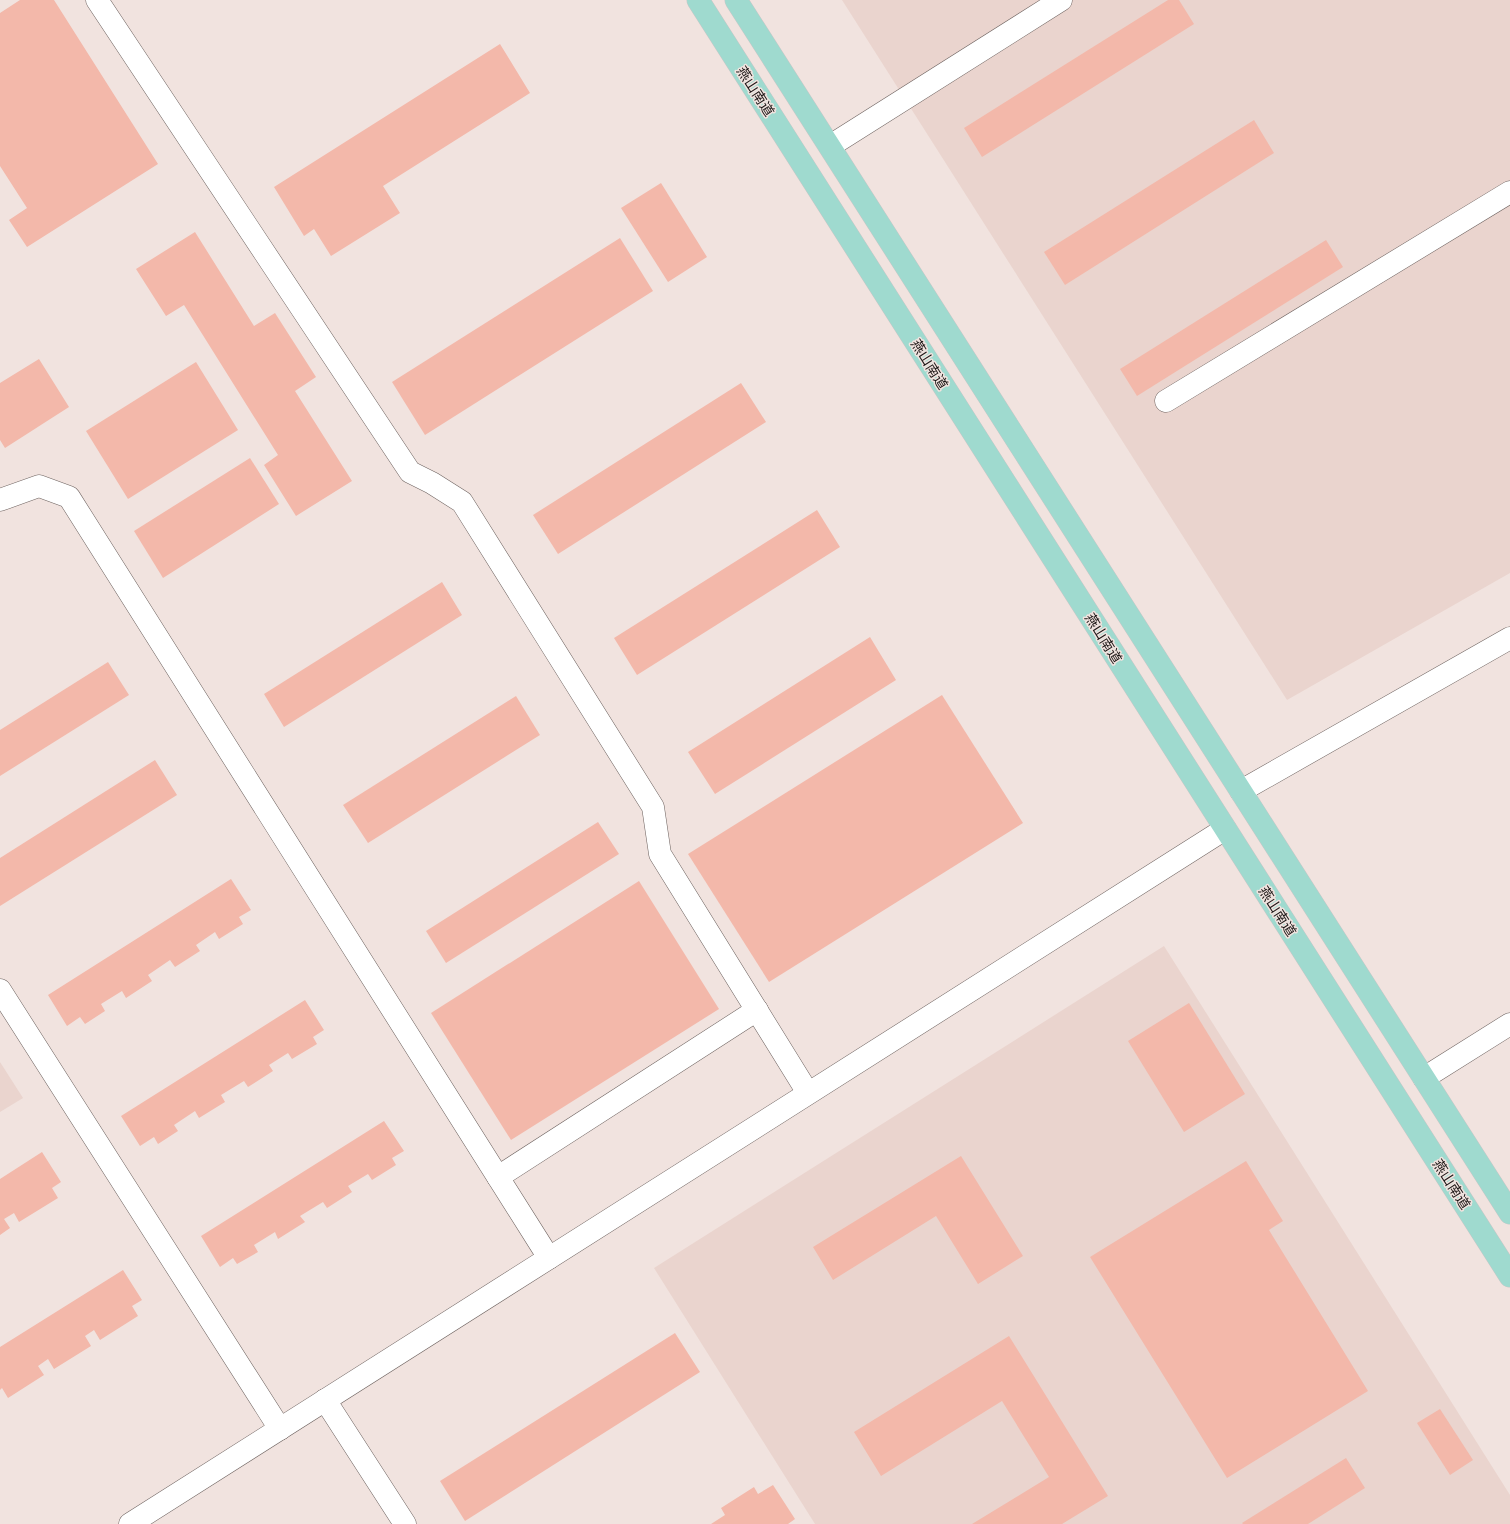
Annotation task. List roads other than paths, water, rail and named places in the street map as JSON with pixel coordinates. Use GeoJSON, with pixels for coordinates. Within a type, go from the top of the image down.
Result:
{"type":"FeatureCollection","features":[{"type":"Feature","properties":{"kind":"main road","name":"燕山南道"},"geometry":{"type":"LineString","coordinates":[[698,0],[1510,1276]]}},
{"type":"Feature","properties":{"kind":"main road"},"geometry":{"type":"LineString","coordinates":[[736,0],[1510,1213]]}},
{"type":"Feature","properties":{"kind":"street"},"geometry":{"type":"LineString","coordinates":[[96,0],[410,472],[432,483],[462,502],[653,807],[660,854],[808,1093]]}},
{"type":"Feature","properties":{"kind":"street"},"geometry":{"type":"LineString","coordinates":[[830,146],[1062,0]]}},
{"type":"Feature","properties":{"kind":"street"},"geometry":{"type":"LineString","coordinates":[[1166,401],[1510,192]]}},
{"type":"Feature","properties":{"kind":"street"},"geometry":{"type":"LineString","coordinates":[[0,500],[40,486],[69,497],[549,1258]]}},
{"type":"Feature","properties":{"kind":"street"},"geometry":{"type":"LineString","coordinates":[[1241,791],[1510,638]]}},
{"type":"Feature","properties":{"kind":"street"},"geometry":{"type":"LineString","coordinates":[[130,1524],[1225,829]]}},
{"type":"Feature","properties":{"kind":"street"},"geometry":{"type":"LineString","coordinates":[[0,990],[280,1429]]}},
{"type":"Feature","properties":{"kind":"street"},"geometry":{"type":"LineString","coordinates":[[498,1177],[757,1010]]}},
{"type":"Feature","properties":{"kind":"street"},"geometry":{"type":"LineString","coordinates":[[1424,1078],[1510,1024]]}},
{"type":"Feature","properties":{"kind":"street"},"geometry":{"type":"LineString","coordinates":[[325,1400],[405,1524]]}}]}
